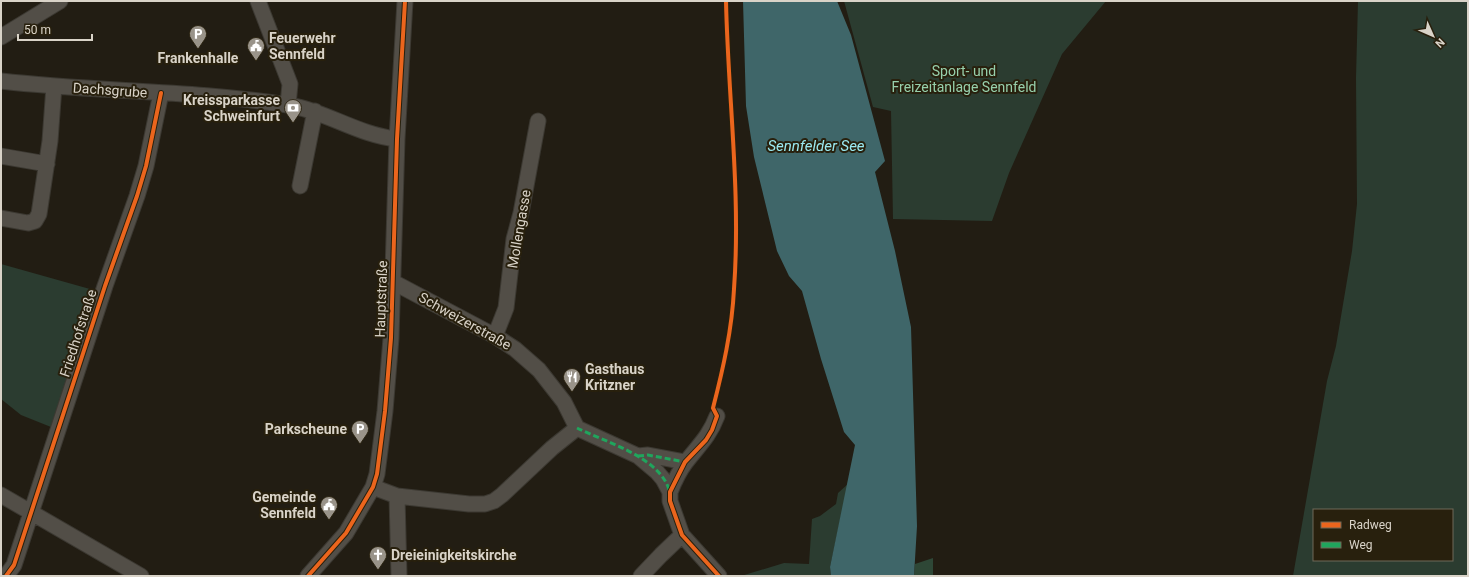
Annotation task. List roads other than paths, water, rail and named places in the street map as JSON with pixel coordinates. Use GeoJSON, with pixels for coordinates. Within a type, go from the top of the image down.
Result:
{"type":"FeatureCollection","features":[{"type":"Feature","properties":{"kind":"street"},"geometry":{"type":"LineString","coordinates":[[1,37],[37,7],[60,1]]}},
{"type":"Feature","properties":{"kind":"street"},"geometry":{"type":"LineString","coordinates":[[258,1],[290,84],[288,105]]}},
{"type":"Feature","properties":{"kind":"street","name":"Hauptstraße"},"geometry":{"type":"LineString","coordinates":[[308,576],[346,534],[372,487],[377,474],[385,411],[391,338],[397,139],[405,1]]}},
{"type":"Feature","properties":{"kind":"street","name":"Dachsgrube"},"geometry":{"type":"LineString","coordinates":[[1,81],[54,86],[209,95],[288,105],[315,111],[370,134],[397,139]]}},
{"type":"Feature","properties":{"kind":"street"},"geometry":{"type":"LineString","coordinates":[[1,218],[28,223],[35,221],[39,214],[50,141],[54,86]]}},
{"type":"Feature","properties":{"kind":"street","name":"Friedhofstraße"},"geometry":{"type":"LineString","coordinates":[[6,576],[14,565],[32,513],[105,286],[137,196],[146,166],[161,93]]}},
{"type":"Feature","properties":{"kind":"street"},"geometry":{"type":"LineString","coordinates":[[300,186],[315,111]]}},
{"type":"Feature","properties":{"kind":"street","name":"Mollengasse"},"geometry":{"type":"LineString","coordinates":[[495,336],[506,308],[514,239],[521,213],[538,121]]}},
{"type":"Feature","properties":{"kind":"street"},"geometry":{"type":"LineString","coordinates":[[1,156],[47,164]]}},
{"type":"Feature","properties":{"kind":"street","name":"Schweizerstraße"},"geometry":{"type":"LineString","coordinates":[[393,282],[495,336],[515,349],[539,370],[564,402],[577,428]]}},
{"type":"Feature","properties":{"kind":"street"},"geometry":{"type":"LineString","coordinates":[[717,416],[706,440],[685,462],[670,492],[670,501],[682,535],[719,576]]}},
{"type":"Feature","properties":{"kind":"street"},"geometry":{"type":"LineString","coordinates":[[372,487],[397,496],[469,504],[485,504],[494,501],[577,428],[638,456],[660,475],[670,492]]}},
{"type":"Feature","properties":{"kind":"street"},"geometry":{"type":"LineString","coordinates":[[638,456],[648,455],[685,462]]}},
{"type":"Feature","properties":{"kind":"street"},"geometry":{"type":"LineString","coordinates":[[1,496],[141,576]]}},
{"type":"Feature","properties":{"kind":"street"},"geometry":{"type":"LineString","coordinates":[[397,496],[399,576]]}},
{"type":"Feature","properties":{"kind":"street"},"geometry":{"type":"LineString","coordinates":[[641,576],[660,554],[682,535]]}},
{"type":"Feature","properties":{"kind":"water","name":"Sennfelder See"},"geometry":{"type":"Polygon","coordinates":[[[743,1],[837,1],[851,35],[885,161],[875,172],[895,251],[911,327],[917,526],[914,576],[831,576],[830,567],[855,445],[844,432],[821,359],[802,291],[789,276],[777,251],[754,157],[746,106],[743,1]]]}},
{"type":"Feature","properties":{"kind":"place","name":"Frankenhalle"},"geometry":{"type":"Point","coordinates":[198,49]}},
{"type":"Feature","properties":{"kind":"place","name":"Feuerwehr Sennfeld"},"geometry":{"type":"Point","coordinates":[256,61]}},
{"type":"Feature","properties":{"kind":"place","name":"Kreissparkasse Schweinfurt"},"geometry":{"type":"Point","coordinates":[293,123]}},
{"type":"Feature","properties":{"kind":"place","name":"Gasthaus Kritzner"},"geometry":{"type":"Point","coordinates":[572,392]}},
{"type":"Feature","properties":{"kind":"place","name":"Parkscheune"},"geometry":{"type":"Point","coordinates":[360,444]}},
{"type":"Feature","properties":{"kind":"place","name":"Gemeinde Sennfeld"},"geometry":{"type":"Point","coordinates":[329,520]}},
{"type":"Feature","properties":{"kind":"place","name":"Dreieinigkeitskirche"},"geometry":{"type":"Point","coordinates":[378,570]}},
{"type":"Feature","properties":{"kind":"park label","name":"Sport- und Freizeitanlage Sennfeld"},"geometry":{"type":"Point","coordinates":[964,80]}}]}
